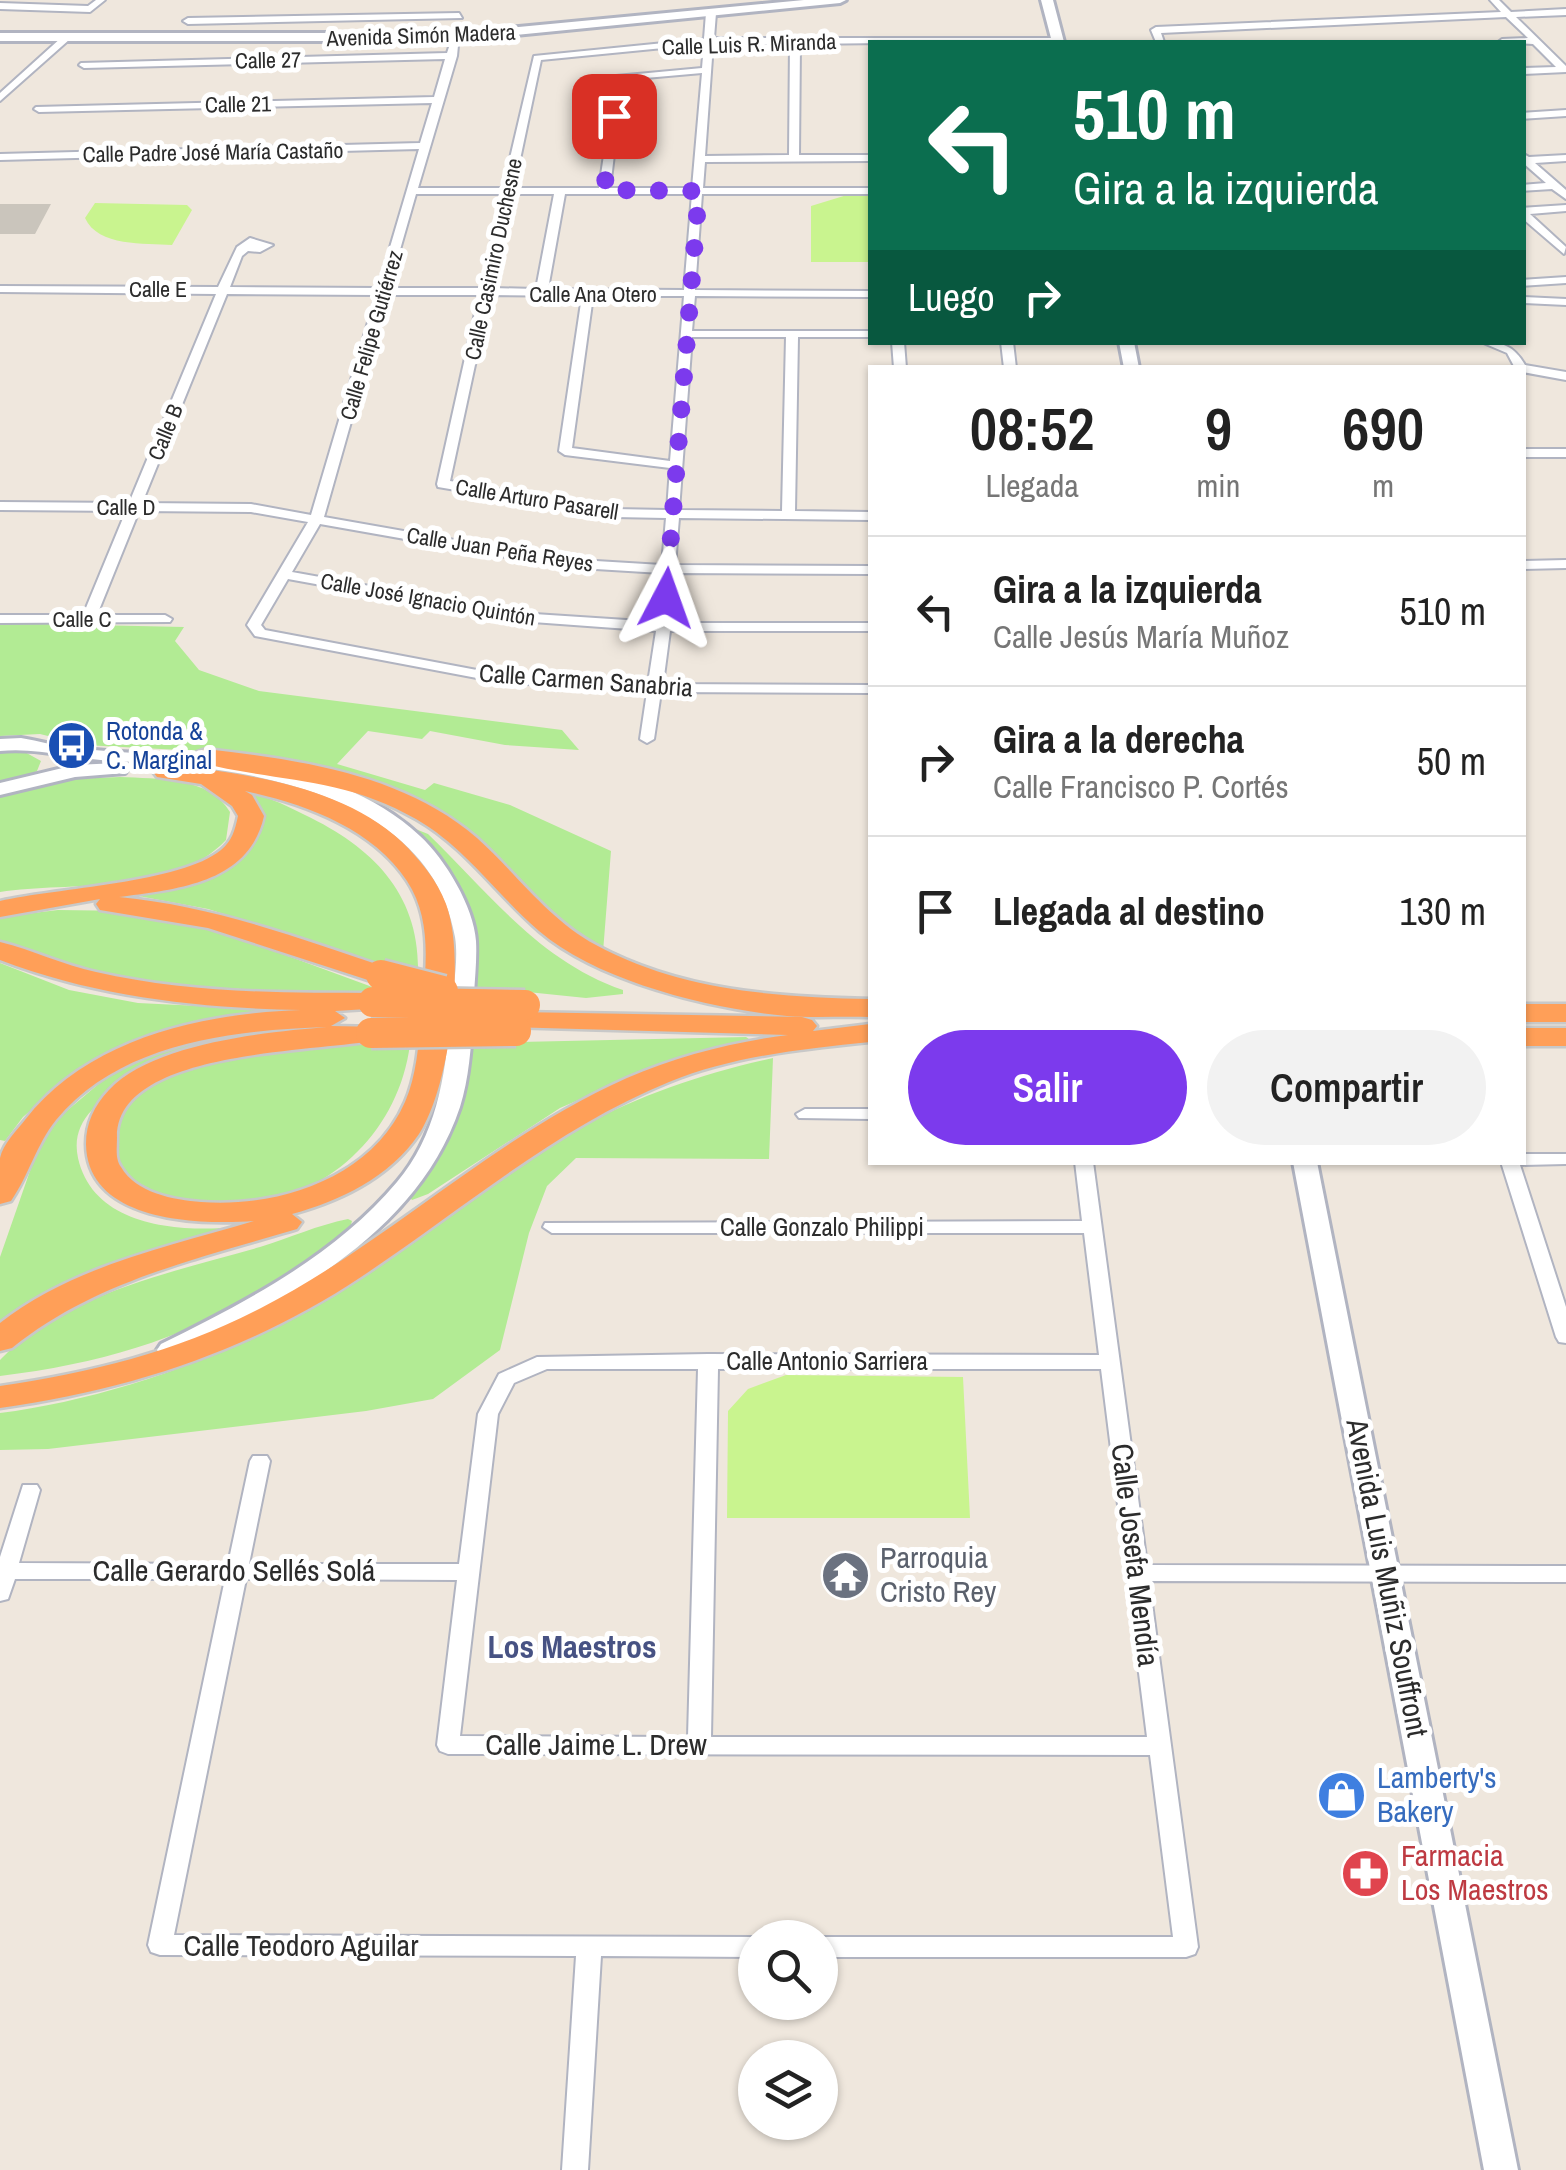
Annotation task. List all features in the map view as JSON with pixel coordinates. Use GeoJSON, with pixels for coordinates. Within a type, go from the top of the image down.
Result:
{"type":"FeatureCollection","features":[{"type":"Feature","properties":{"kind":"highway"},"geometry":{"type":"LineString","coordinates":[[8,907],[166,882],[202,872],[237,849],[250,833],[244,801],[169,764]]}},
{"type":"Feature","properties":{"kind":"highway"},"geometry":{"type":"LineString","coordinates":[[169,764],[294,796],[337,813],[373,834],[412,867],[432,901],[442,929],[430,1060],[421,1102],[398,1138],[346,1183],[322,1196],[244,1214],[204,1214],[156,1204],[117,1183],[103,1164],[102,1127],[131,1088],[162,1069],[231,1047],[323,1035],[375,1007]]}},
{"type":"Feature","properties":{"kind":"highway"},"geometry":{"type":"LineString","coordinates":[[169,764],[278,766],[372,791],[451,830],[550,927],[586,951],[630,970],[784,1016],[868,1030]]}},
{"type":"Feature","properties":{"kind":"highway"},"geometry":{"type":"LineString","coordinates":[[8,907],[84,902],[164,907],[212,917],[375,1007]]}},
{"type":"Feature","properties":{"kind":"highway"},"geometry":{"type":"LineString","coordinates":[[0,950],[60,973],[170,993],[520,1019]]}},
{"type":"Feature","properties":{"kind":"highway"},"geometry":{"type":"LineString","coordinates":[[0,1194],[34,1129],[74,1086],[110,1064],[180,1036],[242,1022],[375,1007],[520,1019],[784,1016],[868,1008]]}},
{"type":"Feature","properties":{"kind":"highway"},"geometry":{"type":"LineString","coordinates":[[1526,1012],[1566,1012]]}},
{"type":"Feature","properties":{"kind":"highway"},"geometry":{"type":"LineString","coordinates":[[0,1397],[118,1377],[183,1356],[307,1297],[569,1121],[635,1086],[732,1052],[868,1030]]}},
{"type":"Feature","properties":{"kind":"highway"},"geometry":{"type":"LineString","coordinates":[[1526,1037],[1566,1037]]}},
{"type":"Feature","properties":{"kind":"highway"},"geometry":{"type":"LineString","coordinates":[[0,1340],[13,1328],[72,1294],[125,1272],[327,1209],[376,1180],[402,1158],[429,1121],[457,1038]]}},
{"type":"Feature","properties":{"kind":"street"},"geometry":{"type":"LineString","coordinates":[[0,6],[90,9],[101,0]]}},
{"type":"Feature","properties":{"kind":"street","name":"Calle Felipe Gutiérrez"},"geometry":{"type":"LineString","coordinates":[[256,621],[317,518],[452,56],[451,37],[458,16],[470,0]]}},
{"type":"Feature","properties":{"kind":"street","name":"Avenida Simón Madera"},"geometry":{"type":"LineString","coordinates":[[0,38],[451,37],[840,0]]}},
{"type":"Feature","properties":{"kind":"street"},"geometry":{"type":"LineString","coordinates":[[1047,0],[1057,40]]}},
{"type":"Feature","properties":{"kind":"street"},"geometry":{"type":"LineString","coordinates":[[1494,0],[1565,69]]}},
{"type":"Feature","properties":{"kind":"street"},"geometry":{"type":"LineString","coordinates":[[1159,40],[1156,30],[1566,12]]}},
{"type":"Feature","properties":{"kind":"street"},"geometry":{"type":"LineString","coordinates":[[188,22],[316,14],[458,16]]}},
{"type":"Feature","properties":{"kind":"street"},"geometry":{"type":"LineString","coordinates":[[648,739],[664,627],[712,14]]}},
{"type":"Feature","properties":{"kind":"street"},"geometry":{"type":"LineString","coordinates":[[0,98],[65,39]]}},
{"type":"Feature","properties":{"kind":"street","name":"Calle Luis R. Miranda"},"geometry":{"type":"LineString","coordinates":[[560,56],[710,41],[868,42]]}},
{"type":"Feature","properties":{"kind":"street"},"geometry":{"type":"LineString","coordinates":[[794,41],[794,158]]}},
{"type":"Feature","properties":{"kind":"street"},"geometry":{"type":"LineString","coordinates":[[1526,41],[1535,41]]}},
{"type":"Feature","properties":{"kind":"street","name":"Calle 27"},"geometry":{"type":"LineString","coordinates":[[84,64],[452,56]]}},
{"type":"Feature","properties":{"kind":"street","name":"Calle Casimiro Duchesne"},"geometry":{"type":"LineString","coordinates":[[443,484],[537,58],[560,56]]}},
{"type":"Feature","properties":{"kind":"street"},"geometry":{"type":"LineString","coordinates":[[1526,71],[1565,69]]}},
{"type":"Feature","properties":{"kind":"street"},"geometry":{"type":"LineString","coordinates":[[604,190],[619,78],[708,70]]}},
{"type":"Feature","properties":{"kind":"street"},"geometry":{"type":"LineString","coordinates":[[0,84],[16,83]]}},
{"type":"Feature","properties":{"kind":"street","name":"Calle 21"},"geometry":{"type":"LineString","coordinates":[[38,109],[438,100]]}},
{"type":"Feature","properties":{"kind":"street"},"geometry":{"type":"LineString","coordinates":[[1526,116],[1566,113]]}},
{"type":"Feature","properties":{"kind":"street","name":"Calle Padre José María Castaño"},"geometry":{"type":"LineString","coordinates":[[0,157],[425,146]]}},
{"type":"Feature","properties":{"kind":"street"},"geometry":{"type":"LineString","coordinates":[[702,158],[868,158]]}},
{"type":"Feature","properties":{"kind":"street"},"geometry":{"type":"LineString","coordinates":[[1526,158],[1566,158]]}},
{"type":"Feature","properties":{"kind":"street"},"geometry":{"type":"LineString","coordinates":[[1526,159],[1566,196]]}},
{"type":"Feature","properties":{"kind":"street"},"geometry":{"type":"LineString","coordinates":[[1526,188],[1554,186]]}},
{"type":"Feature","properties":{"kind":"street"},"geometry":{"type":"LineString","coordinates":[[413,190],[868,191]]}},
{"type":"Feature","properties":{"kind":"street"},"geometry":{"type":"LineString","coordinates":[[541,294],[560,191]]}},
{"type":"Feature","properties":{"kind":"street"},"geometry":{"type":"LineString","coordinates":[[1526,212],[1566,208]]}},
{"type":"Feature","properties":{"kind":"street"},"geometry":{"type":"LineString","coordinates":[[1526,216],[1564,251]]}},
{"type":"Feature","properties":{"kind":"street","name":"Calle B"},"geometry":{"type":"LineString","coordinates":[[88,618],[237,255],[244,249]]}},
{"type":"Feature","properties":{"kind":"street"},"geometry":{"type":"LineString","coordinates":[[1526,284],[1566,280]]}},
{"type":"Feature","properties":{"kind":"street","name":"Calle E"},"geometry":{"type":"LineString","coordinates":[[0,289],[317,293]]}},
{"type":"Feature","properties":{"kind":"street","name":"Calle Ana Otero"},"geometry":{"type":"LineString","coordinates":[[317,293],[868,294]]}},
{"type":"Feature","properties":{"kind":"street"},"geometry":{"type":"LineString","coordinates":[[588,294],[565,451],[676,465]]}},
{"type":"Feature","properties":{"kind":"street"},"geometry":{"type":"LineString","coordinates":[[1526,300],[1566,302]]}},
{"type":"Feature","properties":{"kind":"street"},"geometry":{"type":"LineString","coordinates":[[688,334],[868,334]]}},
{"type":"Feature","properties":{"kind":"street"},"geometry":{"type":"LineString","coordinates":[[788,516],[792,334]]}},
{"type":"Feature","properties":{"kind":"street"},"geometry":{"type":"LineString","coordinates":[[1494,345],[1511,351],[1520,365]]}},
{"type":"Feature","properties":{"kind":"street"},"geometry":{"type":"LineString","coordinates":[[1526,369],[1566,376]]}},
{"type":"Feature","properties":{"kind":"street"},"geometry":{"type":"LineString","coordinates":[[1526,453],[1566,453]]}},
{"type":"Feature","properties":{"kind":"street","name":"Calle Arturo Pasarell"},"geometry":{"type":"LineString","coordinates":[[443,484],[614,513],[672,517],[868,516]]}},
{"type":"Feature","properties":{"kind":"street","name":"Calle D"},"geometry":{"type":"LineString","coordinates":[[0,506],[251,508]]}},
{"type":"Feature","properties":{"kind":"street","name":"Calle Juan Peña Reyes"},"geometry":{"type":"LineString","coordinates":[[251,508],[563,562],[668,569],[868,570]]}},
{"type":"Feature","properties":{"kind":"street"},"geometry":{"type":"LineString","coordinates":[[1526,565],[1566,564]]}},
{"type":"Feature","properties":{"kind":"street","name":"Calle José Ignacio Quintón"},"geometry":{"type":"LineString","coordinates":[[286,575],[519,618],[664,627],[868,627]]}},
{"type":"Feature","properties":{"kind":"street","name":"Calle C"},"geometry":{"type":"LineString","coordinates":[[0,618],[165,619]]}},
{"type":"Feature","properties":{"kind":"street","name":"Calle Carmen Sanabria"},"geometry":{"type":"LineString","coordinates":[[256,621],[260,633],[498,678],[656,688],[868,688]]}},
{"type":"Feature","properties":{"kind":"street"},"geometry":{"type":"LineString","coordinates":[[0,746],[37,745],[55,753],[283,778],[365,804],[416,840],[450,883],[462,912],[466,938],[450,1105],[437,1136],[408,1182],[373,1222],[310,1273],[118,1377]]}},
{"type":"Feature","properties":{"kind":"street"},"geometry":{"type":"LineString","coordinates":[[0,789],[32,785],[48,776],[58,767],[55,753]]}},
{"type":"Feature","properties":{"kind":"street"},"geometry":{"type":"LineString","coordinates":[[48,776],[169,764]]}},
{"type":"Feature","properties":{"kind":"street"},"geometry":{"type":"LineString","coordinates":[[806,1114],[868,1114]]}},
{"type":"Feature","properties":{"kind":"street"},"geometry":{"type":"LineString","coordinates":[[1526,1160],[1566,1160]]}},
{"type":"Feature","properties":{"kind":"street","name":"Calle Josefa Mendía"},"geometry":{"type":"LineString","coordinates":[[838,1947],[1186,1947],[1084,1165]]}},
{"type":"Feature","properties":{"kind":"street","name":"Avenida Luis Muñiz Souffront"},"geometry":{"type":"LineString","coordinates":[[1307,1165],[1501,2170]]}},
{"type":"Feature","properties":{"kind":"street"},"geometry":{"type":"LineString","coordinates":[[1511,1165],[1566,1337]]}},
{"type":"Feature","properties":{"kind":"street","name":"Calle Gonzalo Philippi"},"geometry":{"type":"LineString","coordinates":[[552,1227],[1092,1227]]}},
{"type":"Feature","properties":{"kind":"street"},"geometry":{"type":"LineString","coordinates":[[699,1745],[708,1361]]}},
{"type":"Feature","properties":{"kind":"street","name":"Calle Antonio Sarriera"},"geometry":{"type":"LineString","coordinates":[[544,1362],[1110,1362]]}},
{"type":"Feature","properties":{"kind":"street","name":"Calle Jaime L. Drew"},"geometry":{"type":"LineString","coordinates":[[544,1362],[506,1379],[488,1414],[448,1745],[1158,1746]]}},
{"type":"Feature","properties":{"kind":"street","name":"Calle Teodoro Aguilar"},"geometry":{"type":"LineString","coordinates":[[260,1461],[160,1945],[738,1947]]}},
{"type":"Feature","properties":{"kind":"street"},"geometry":{"type":"LineString","coordinates":[[2,1578],[30,1490]]}},
{"type":"Feature","properties":{"kind":"street","name":"Calle Gerardo Sellés Solá"},"geometry":{"type":"LineString","coordinates":[[2,1578],[238,1571],[467,1572]]}},
{"type":"Feature","properties":{"kind":"street"},"geometry":{"type":"LineString","coordinates":[[1139,1572],[1566,1574]]}},
{"type":"Feature","properties":{"kind":"street"},"geometry":{"type":"LineString","coordinates":[[575,2170],[590,1947]]}},
{"type":"Feature","properties":{"kind":"green space"},"geometry":{"type":"Polygon","coordinates":[[[847,195],[868,195],[868,262],[811,262],[811,206],[847,195]]]}},
{"type":"Feature","properties":{"kind":"green space"},"geometry":{"type":"Polygon","coordinates":[[[95,203],[187,205],[192,210],[172,245],[136,243],[111,239],[91,227],[85,218],[95,203]]]}},
{"type":"Feature","properties":{"kind":"green space"},"geometry":{"type":"Polygon","coordinates":[[[0,623],[184,627],[175,641],[199,670],[259,691],[562,730],[579,750],[505,745],[430,731],[422,739],[368,731],[337,764],[425,790],[434,783],[510,805],[611,851],[603,952],[568,931],[426,810],[219,752],[84,745],[40,734],[0,736],[0,623]]]}},
{"type":"Feature","properties":{"kind":"green space"},"geometry":{"type":"Polygon","coordinates":[[[23,751],[41,761],[37,771],[22,779],[0,781],[0,753],[23,751]]]}},
{"type":"Feature","properties":{"kind":"green space"},"geometry":{"type":"Polygon","coordinates":[[[72,779],[166,779],[209,792],[230,812],[226,840],[204,858],[149,879],[0,892],[0,796],[72,779]]]}},
{"type":"Feature","properties":{"kind":"green space"},"geometry":{"type":"Polygon","coordinates":[[[247,793],[277,802],[330,828],[372,859],[402,898],[417,947],[418,976],[208,909],[133,895],[237,853],[247,793]]]}},
{"type":"Feature","properties":{"kind":"green space"},"geometry":{"type":"Polygon","coordinates":[[[408,826],[428,834],[540,943],[566,962],[623,990],[623,994],[586,998],[468,986],[471,937],[408,826]]]}},
{"type":"Feature","properties":{"kind":"green space"},"geometry":{"type":"Polygon","coordinates":[[[58,910],[132,911],[204,925],[375,988],[357,995],[142,984],[97,977],[0,945],[0,917],[58,910]]]}},
{"type":"Feature","properties":{"kind":"green space"},"geometry":{"type":"Polygon","coordinates":[[[0,963],[69,990],[138,1003],[340,1013],[205,1022],[53,1091],[23,1117],[5,1141],[0,1140],[0,963]]]}},
{"type":"Feature","properties":{"kind":"green space"},"geometry":{"type":"Polygon","coordinates":[[[273,1029],[275,1034],[178,1060],[131,1080],[110,1093],[88,1115],[77,1144],[88,1183],[105,1202],[126,1215],[178,1227],[256,1225],[0,1331],[0,1257],[39,1145],[56,1120],[108,1076],[145,1055],[183,1042],[273,1029]]]}},
{"type":"Feature","properties":{"kind":"green space"},"geometry":{"type":"Polygon","coordinates":[[[746,1037],[752,1041],[618,1083],[560,1108],[428,1194],[412,1200],[408,1195],[452,1121],[468,1043],[746,1037]]]}},
{"type":"Feature","properties":{"kind":"green space"},"geometry":{"type":"Polygon","coordinates":[[[410,1044],[400,1084],[383,1120],[359,1151],[329,1175],[294,1194],[257,1204],[217,1206],[142,1190],[127,1179],[117,1164],[112,1149],[115,1124],[134,1096],[164,1076],[246,1052],[410,1044]]]}},
{"type":"Feature","properties":{"kind":"green space"},"geometry":{"type":"Polygon","coordinates":[[[773,1058],[769,1159],[576,1158],[547,1186],[529,1233],[500,1350],[433,1399],[366,1411],[48,1449],[0,1450],[0,1413],[99,1393],[232,1347],[343,1285],[500,1176],[581,1127],[674,1086],[773,1058]]]}},
{"type":"Feature","properties":{"kind":"green space"},"geometry":{"type":"Polygon","coordinates":[[[348,1219],[352,1221],[350,1228],[310,1260],[228,1310],[187,1329],[98,1358],[0,1376],[0,1360],[26,1337],[87,1302],[156,1276],[348,1219]]]}},
{"type":"Feature","properties":{"kind":"green space"},"geometry":{"type":"Polygon","coordinates":[[[786,1375],[963,1377],[970,1518],[727,1518],[728,1411],[748,1389],[786,1375]]]}},
{"type":"Feature","properties":{"kind":"building"},"geometry":{"type":"Polygon","coordinates":[[[0,204],[51,204],[35,234],[0,234],[0,204]]]}},
{"type":"Feature","properties":{"kind":"place","name":"Rotonda & C. Marginal"},"geometry":{"type":"Point","coordinates":[71,745]}},
{"type":"Feature","properties":{"kind":"place","name":"Parroquia Cristo Rey"},"geometry":{"type":"Point","coordinates":[845,1575]}},
{"type":"Feature","properties":{"kind":"place","name":"Lamberty's Bakery"},"geometry":{"type":"Point","coordinates":[1342,1795]}},
{"type":"Feature","properties":{"kind":"place","name":"Farmacia Los Maestros"},"geometry":{"type":"Point","coordinates":[1366,1873]}},
{"type":"Feature","properties":{"kind":"district","name":"Los Maestros"},"geometry":{"type":"Point","coordinates":[572,1647]}},
{"type":"Feature","properties":{"kind":"route"},"geometry":{"type":"LineString","coordinates":[[614,116],[604,190],[699,191],[666,598]]}}]}
